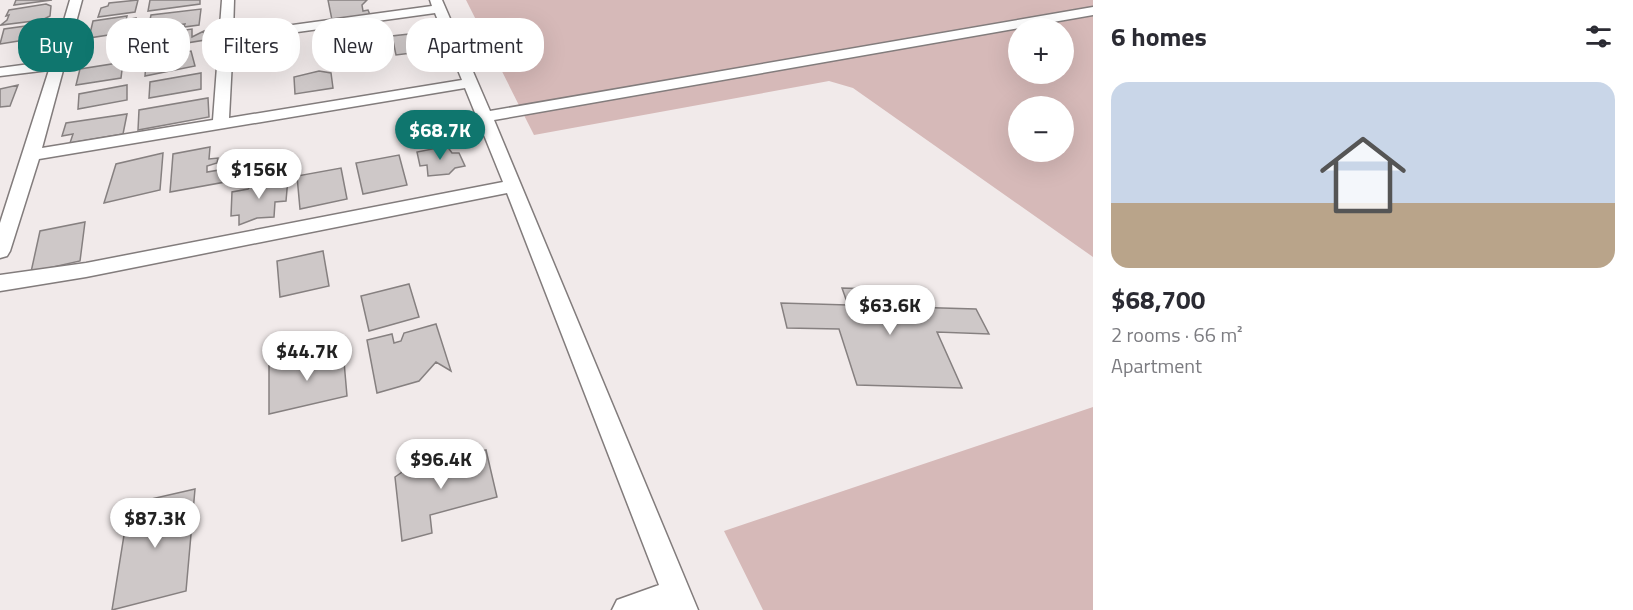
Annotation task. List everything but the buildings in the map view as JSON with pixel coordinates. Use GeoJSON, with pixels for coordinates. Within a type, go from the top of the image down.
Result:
{"type":"FeatureCollection","features":[{"type":"Feature","properties":{"kind":"street"},"geometry":{"type":"LineString","coordinates":[[71,18],[76,0]]}},
{"type":"Feature","properties":{"kind":"street"},"geometry":{"type":"LineString","coordinates":[[227,18],[228,0]]}},
{"type":"Feature","properties":{"kind":"street"},"geometry":{"type":"LineString","coordinates":[[300,27],[438,5],[680,602],[627,610]]}},
{"type":"Feature","properties":{"kind":"street"},"geometry":{"type":"LineString","coordinates":[[483,117],[1093,10]]}},
{"type":"Feature","properties":{"kind":"street"},"geometry":{"type":"LineString","coordinates":[[0,72],[18,70]]}},
{"type":"Feature","properties":{"kind":"street"},"geometry":{"type":"LineString","coordinates":[[0,251],[32,155],[56,72]]}},
{"type":"Feature","properties":{"kind":"street"},"geometry":{"type":"LineString","coordinates":[[221,124],[224,72]]}},
{"type":"Feature","properties":{"kind":"street"},"geometry":{"type":"LineString","coordinates":[[32,155],[470,83]]}},
{"type":"Feature","properties":{"kind":"street"},"geometry":{"type":"LineString","coordinates":[[0,283],[86,270],[513,186]]}},
{"type":"Feature","properties":{"kind":"shaded area"},"geometry":{"type":"Polygon","coordinates":[[[466,0],[1093,0],[1093,257],[853,88],[829,81],[534,135],[502,72],[544,72],[544,18],[475,18],[466,0]]]}},
{"type":"Feature","properties":{"kind":"shaded area"},"geometry":{"type":"Polygon","coordinates":[[[1093,407],[1093,610],[763,610],[724,531],[1093,407]]]}}]}
